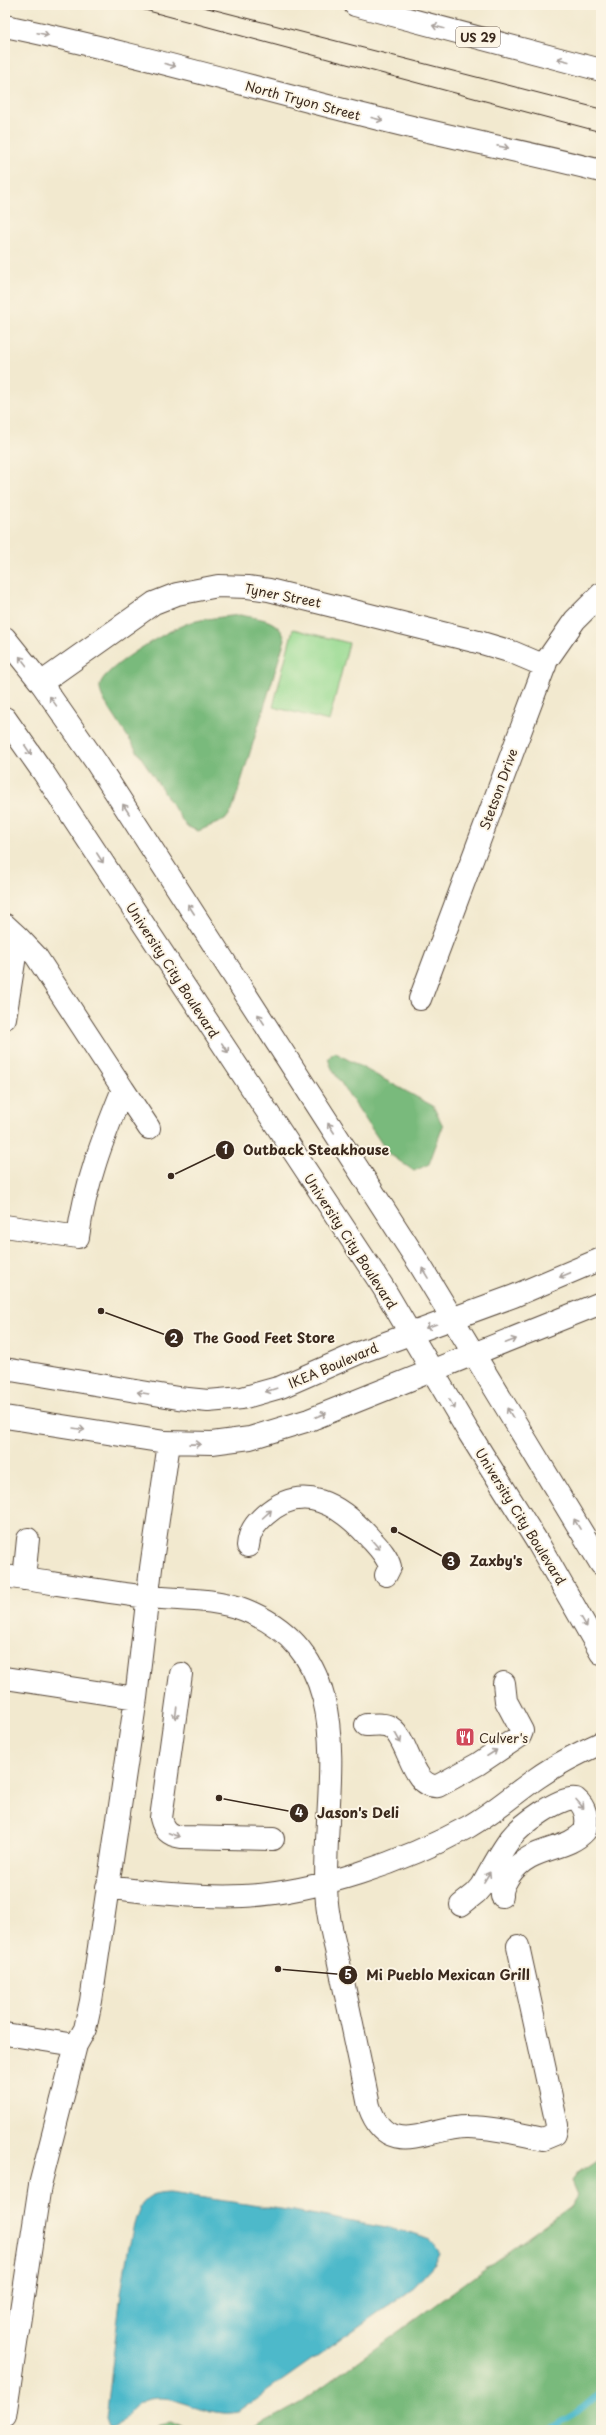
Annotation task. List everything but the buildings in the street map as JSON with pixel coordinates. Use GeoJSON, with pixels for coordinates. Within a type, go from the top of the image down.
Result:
{"type":"FeatureCollection","features":[{"type":"Feature","properties":{"kind":"street","name":"US 29"},"geometry":{"type":"LineString","coordinates":[[356,5],[601,70]]}},
{"type":"Feature","properties":{"kind":"street","name":"North Tryon Street"},"geometry":{"type":"LineString","coordinates":[[5,26],[184,68],[425,131],[524,151],[601,171]]}},
{"type":"Feature","properties":{"kind":"street","name":"Tyner Street"},"geometry":{"type":"LineString","coordinates":[[41,683],[154,603],[195,590],[231,586],[270,590],[451,635],[512,652],[545,666]]}},
{"type":"Feature","properties":{"kind":"street","name":"Stetson Drive"},"geometry":{"type":"LineString","coordinates":[[420,999],[545,666],[559,642],[575,620],[601,594]]}},
{"type":"Feature","properties":{"kind":"street"},"geometry":{"type":"LineString","coordinates":[[5,638],[41,683],[96,762],[452,1318],[601,1564]]}},
{"type":"Feature","properties":{"kind":"street","name":"University City Boulevard"},"geometry":{"type":"LineString","coordinates":[[5,718],[47,778],[383,1287],[432,1371],[538,1543],[601,1653]]}},
{"type":"Feature","properties":{"kind":"street"},"geometry":{"type":"LineString","coordinates":[[5,1018],[12,931]]}},
{"type":"Feature","properties":{"kind":"street"},"geometry":{"type":"LineString","coordinates":[[12,931],[36,956],[149,1128]]}},
{"type":"Feature","properties":{"kind":"street"},"geometry":{"type":"LineString","coordinates":[[5,1226],[78,1238],[89,1178],[123,1089]]}},
{"type":"Feature","properties":{"kind":"street","name":"IKEA Boulevard"},"geometry":{"type":"LineString","coordinates":[[5,1368],[178,1398],[222,1400],[242,1398],[281,1387],[361,1352],[514,1296],[601,1259]]}},
{"type":"Feature","properties":{"kind":"street"},"geometry":{"type":"LineString","coordinates":[[5,1417],[169,1443],[195,1444],[231,1442],[267,1434],[475,1355],[601,1303]]}},
{"type":"Feature","properties":{"kind":"street"},"geometry":{"type":"LineString","coordinates":[[5,2416],[40,2185],[76,2045],[85,2029],[89,2011],[136,1698],[169,1443]]}},
{"type":"Feature","properties":{"kind":"street"},"geometry":{"type":"LineString","coordinates":[[248,1546],[251,1530],[273,1508],[288,1501],[316,1500],[337,1508],[351,1518],[386,1557],[390,1567],[386,1575]]}},
{"type":"Feature","properties":{"kind":"street"},"geometry":{"type":"LineString","coordinates":[[28,1539],[14,1578],[148,1597],[209,1602],[244,1609],[274,1626],[299,1649],[309,1663],[324,1696],[330,1731],[327,1882],[328,1907],[369,2106],[377,2123],[395,2136],[411,2139],[468,2127],[543,2139],[555,2134],[557,2125],[518,1946]]}},
{"type":"Feature","properties":{"kind":"street"},"geometry":{"type":"LineString","coordinates":[[181,1674],[161,1818],[165,1829],[170,1834],[181,1837],[273,1840]]}},
{"type":"Feature","properties":{"kind":"street"},"geometry":{"type":"LineString","coordinates":[[5,1678],[136,1698]]}},
{"type":"Feature","properties":{"kind":"street"},"geometry":{"type":"LineString","coordinates":[[366,1725],[382,1725],[394,1730],[422,1780],[430,1786],[438,1786],[478,1764],[520,1736],[522,1731],[506,1701],[504,1683]]}},
{"type":"Feature","properties":{"kind":"street"},"geometry":{"type":"LineString","coordinates":[[107,1887],[178,1895],[245,1896],[284,1891],[327,1882],[375,1867],[467,1827],[554,1767],[601,1743]]}},
{"type":"Feature","properties":{"kind":"street"},"geometry":{"type":"LineString","coordinates":[[461,1905],[482,1886],[513,1835],[557,1802],[567,1798],[576,1799],[584,1810],[586,1819],[585,1831],[572,1840],[521,1861],[503,1886],[502,1896]]}},
{"type":"Feature","properties":{"kind":"street"},"geometry":{"type":"LineString","coordinates":[[5,2034],[76,2045]]}},
{"type":"Feature","properties":{"kind":"green space"},"geometry":{"type":"Polygon","coordinates":[[[240,615],[273,623],[282,632],[285,639],[232,811],[225,820],[198,831],[186,826],[105,702],[100,685],[106,675],[116,666],[170,631],[192,622],[240,615]]]}},
{"type":"Feature","properties":{"kind":"green space"},"geometry":{"type":"Polygon","coordinates":[[[293,629],[349,643],[329,721],[273,707],[293,629]]]}},
{"type":"Feature","properties":{"kind":"green space"},"geometry":{"type":"Polygon","coordinates":[[[334,1052],[433,1106],[443,1126],[429,1164],[414,1171],[388,1153],[333,1071],[328,1059],[334,1052]]]}},
{"type":"Feature","properties":{"kind":"green space"},"geometry":{"type":"Polygon","coordinates":[[[601,2157],[601,2430],[250,2430],[300,2403],[571,2206],[578,2195],[572,2181],[579,2172],[601,2157]]]}},
{"type":"Feature","properties":{"kind":"green space"},"geometry":{"type":"Polygon","coordinates":[[[172,2423],[185,2430],[152,2430],[159,2425],[172,2423]]]}},
{"type":"Feature","properties":{"kind":"water"},"geometry":{"type":"Polygon","coordinates":[[[170,2193],[294,2211],[413,2233],[430,2239],[440,2253],[435,2264],[413,2288],[238,2412],[216,2412],[173,2399],[151,2399],[137,2405],[117,2426],[113,2428],[109,2427],[106,2419],[120,2305],[130,2240],[136,2217],[143,2203],[152,2196],[170,2193]]]}},
{"type":"Feature","properties":{"kind":"waterway"},"geometry":{"type":"LineString","coordinates":[[548,2430],[575,2414],[601,2392]]}},
{"type":"Feature","properties":{"kind":"tram line"},"geometry":{"type":"LineString","coordinates":[[126,5],[601,132]]}},
{"type":"Feature","properties":{"kind":"tram line"},"geometry":{"type":"LineString","coordinates":[[196,5],[601,109]]}},
{"type":"Feature","properties":{"kind":"place","name":"Outback Steakhouse"},"geometry":{"type":"Point","coordinates":[171,1176]}},
{"type":"Feature","properties":{"kind":"place","name":"The Good Feet Store"},"geometry":{"type":"Point","coordinates":[101,1311]}},
{"type":"Feature","properties":{"kind":"place","name":"Zaxby's"},"geometry":{"type":"Point","coordinates":[394,1530]}},
{"type":"Feature","properties":{"kind":"place","name":"Culver's"},"geometry":{"type":"Point","coordinates":[465,1737]}},
{"type":"Feature","properties":{"kind":"place","name":"Jason's Deli"},"geometry":{"type":"Point","coordinates":[219,1798]}},
{"type":"Feature","properties":{"kind":"place","name":"Mi Pueblo Mexican Grill"},"geometry":{"type":"Point","coordinates":[278,1969]}}]}
